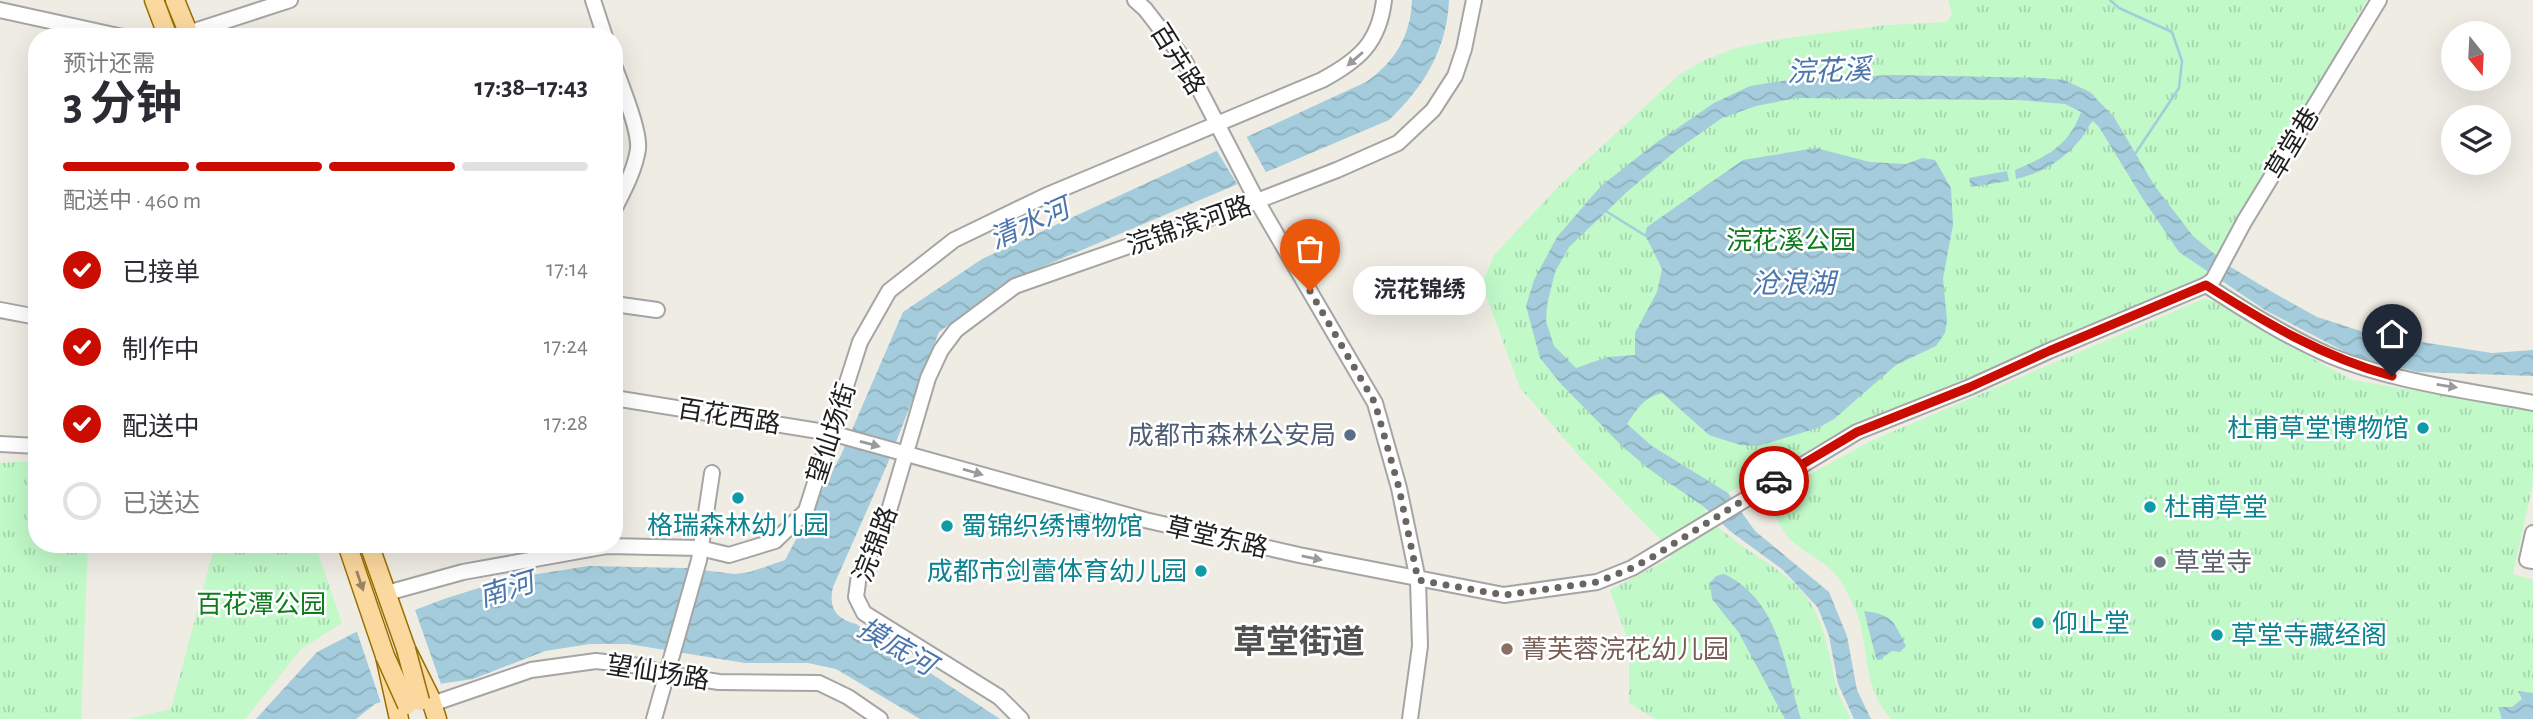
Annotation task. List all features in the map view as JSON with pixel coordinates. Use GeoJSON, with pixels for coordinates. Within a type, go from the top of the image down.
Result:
{"type":"FeatureCollection","features":[{"type":"Feature","properties":{"kind":"main road"},"geometry":{"type":"LineString","coordinates":[[154,0],[165,28]]}},
{"type":"Feature","properties":{"kind":"main road"},"geometry":{"type":"LineString","coordinates":[[176,0],[183,28]]}},
{"type":"Feature","properties":{"kind":"main road"},"geometry":{"type":"LineString","coordinates":[[350,553],[385,656],[417,710]]}},
{"type":"Feature","properties":{"kind":"main road"},"geometry":{"type":"LineString","coordinates":[[372,553],[406,649],[417,710]]}},
{"type":"Feature","properties":{"kind":"street"},"geometry":{"type":"LineString","coordinates":[[208,28],[290,0]]}},
{"type":"Feature","properties":{"kind":"street"},"geometry":{"type":"LineString","coordinates":[[593,0],[602,28]]}},
{"type":"Feature","properties":{"kind":"street","name":"百卉路"},"geometry":{"type":"LineString","coordinates":[[1135,0],[1183,58],[1254,195],[1375,403],[1399,488],[1418,580],[1420,646],[1410,719]]}},
{"type":"Feature","properties":{"kind":"street","name":"望仙场街"},"geometry":{"type":"LineString","coordinates":[[623,547],[729,555],[775,541],[806,511],[837,435],[860,342],[889,291],[954,240],[1045,196],[1322,79],[1350,64],[1366,49],[1377,32],[1384,0]]}},
{"type":"Feature","properties":{"kind":"street","name":"浣锦滨河路"},"geometry":{"type":"LineString","coordinates":[[902,452],[928,378],[941,350],[956,330],[1015,286],[1254,195],[1337,170],[1398,143],[1433,110],[1455,76],[1464,49],[1474,0]]}},
{"type":"Feature","properties":{"kind":"street","name":"草堂巷"},"geometry":{"type":"LineString","coordinates":[[2209,282],[2226,260],[2244,222],[2379,0]]}},
{"type":"Feature","properties":{"kind":"street"},"geometry":{"type":"LineString","coordinates":[[0,10],[82,28]]}},
{"type":"Feature","properties":{"kind":"street"},"geometry":{"type":"LineString","coordinates":[[623,100],[635,130],[638,148],[623,194]]}},
{"type":"Feature","properties":{"kind":"street"},"geometry":{"type":"LineString","coordinates":[[2209,282],[2295,339],[2332,356],[2407,380],[2533,403]]}},
{"type":"Feature","properties":{"kind":"street","name":"草堂东路"},"geometry":{"type":"LineString","coordinates":[[902,452],[1144,520],[1418,580],[1504,595],[1597,582],[1632,568],[1857,432],[1970,387],[2209,282]]}},
{"type":"Feature","properties":{"kind":"street"},"geometry":{"type":"LineString","coordinates":[[623,305],[657,310]]}},
{"type":"Feature","properties":{"kind":"street"},"geometry":{"type":"LineString","coordinates":[[0,310],[28,315]]}},
{"type":"Feature","properties":{"kind":"street","name":"百花西路"},"geometry":{"type":"LineString","coordinates":[[623,399],[837,435],[902,452]]}},
{"type":"Feature","properties":{"kind":"street"},"geometry":{"type":"LineString","coordinates":[[0,444],[28,446]]}},
{"type":"Feature","properties":{"kind":"street","name":"浣锦路"},"geometry":{"type":"LineString","coordinates":[[902,452],[885,524],[859,575],[856,597],[864,613],[999,697],[1021,719]]}},
{"type":"Feature","properties":{"kind":"street"},"geometry":{"type":"LineString","coordinates":[[654,719],[700,554],[712,473]]}},
{"type":"Feature","properties":{"kind":"street"},"geometry":{"type":"LineString","coordinates":[[2533,533],[2527,560],[2533,561]]}},
{"type":"Feature","properties":{"kind":"street","name":"望仙场街"},"geometry":{"type":"LineString","coordinates":[[390,601],[463,572],[568,553]]}},
{"type":"Feature","properties":{"kind":"street","name":"望仙场路"},"geometry":{"type":"LineString","coordinates":[[417,710],[531,670],[596,661],[640,666],[719,682],[819,683],[848,697],[880,719]]}},
{"type":"Feature","properties":{"kind":"green space","name":"浣花溪公园"},"geometry":{"type":"Polygon","coordinates":[[[1948,0],[2367,0],[2218,257],[2201,281],[1847,432],[1747,481],[1704,510],[1726,534],[1779,571],[1803,593],[1818,617],[1839,695],[1851,719],[1655,719],[1629,703],[1629,644],[1610,590],[1671,558],[1661,540],[1581,458],[1520,388],[1482,284],[1494,255],[1562,183],[1680,74],[1705,60],[1736,48],[1787,38],[1887,25],[1947,22],[1952,14],[1948,0]]]}},
{"type":"Feature","properties":{"kind":"green space","name":"杜甫草堂"},"geometry":{"type":"Polygon","coordinates":[[[2203,299],[2216,301],[2273,337],[2352,380],[2431,393],[2458,393],[2533,411],[2533,483],[2513,574],[2533,580],[2533,719],[1891,719],[1881,705],[1869,676],[1859,619],[1853,604],[1832,570],[1790,539],[1777,519],[1768,497],[1871,441],[2203,299]]]}},
{"type":"Feature","properties":{"kind":"green space"},"geometry":{"type":"Polygon","coordinates":[[[28,461],[28,553],[88,553],[81,719],[0,719],[0,463],[28,461]]]}},
{"type":"Feature","properties":{"kind":"green space","name":"百花潭公园"},"geometry":{"type":"Polygon","coordinates":[[[213,553],[318,553],[342,623],[301,649],[245,719],[129,719],[171,709],[213,553]]]}},
{"type":"Feature","properties":{"kind":"water","name":"南河"},"geometry":{"type":"Polygon","coordinates":[[[1412,0],[1449,0],[1444,35],[1423,80],[1389,120],[1004,283],[939,332],[887,465],[833,587],[832,601],[835,612],[843,619],[856,624],[1000,719],[920,719],[836,669],[808,663],[745,663],[628,644],[590,644],[545,651],[473,679],[439,684],[375,704],[356,719],[256,719],[317,652],[354,633],[444,599],[507,579],[588,566],[685,568],[735,574],[750,572],[785,560],[841,455],[903,312],[982,259],[1366,82],[1385,66],[1400,47],[1408,25],[1412,0]]]}},
{"type":"Feature","properties":{"kind":"water","name":"沧浪湖"},"geometry":{"type":"Polygon","coordinates":[[[1894,75],[2042,78],[2064,80],[2090,92],[2114,117],[2154,185],[2193,236],[2229,266],[2317,317],[2370,334],[2492,353],[2533,350],[2533,376],[2418,372],[2353,356],[2265,310],[2179,252],[2093,121],[2066,154],[2035,173],[2016,179],[2015,170],[2046,155],[2070,134],[2081,112],[2065,104],[2018,100],[1796,98],[1756,106],[1722,118],[1678,149],[1628,191],[1569,247],[1555,272],[1546,321],[1554,346],[1576,368],[1608,357],[1635,355],[1635,333],[1657,292],[1662,269],[1645,235],[1647,227],[1743,160],[1816,148],[1870,162],[1906,164],[1922,158],[1935,160],[1951,188],[1953,225],[1943,278],[1947,321],[1945,333],[1936,346],[1896,365],[1834,419],[1818,428],[1758,446],[1740,445],[1709,435],[1662,393],[1645,401],[1627,424],[1652,446],[1728,493],[1755,531],[1829,592],[1847,636],[1857,690],[1871,719],[1854,719],[1838,684],[1829,636],[1818,608],[1783,570],[1623,447],[1561,384],[1540,358],[1526,306],[1534,280],[1557,237],[1601,186],[1653,145],[1714,103],[1750,86],[1795,79],[1894,75]]]}},
{"type":"Feature","properties":{"kind":"water"},"geometry":{"type":"Polygon","coordinates":[[[2007,171],[2009,181],[1971,187],[1969,178],[2007,171]]]}},
{"type":"Feature","properties":{"kind":"water"},"geometry":{"type":"Polygon","coordinates":[[[1724,574],[1743,586],[1757,600],[1768,617],[1784,657],[1801,719],[1785,719],[1739,633],[1712,599],[1710,583],[1716,576],[1724,574]]]}},
{"type":"Feature","properties":{"kind":"water"},"geometry":{"type":"Polygon","coordinates":[[[1864,611],[1881,614],[1891,620],[1906,646],[1900,652],[1892,651],[1879,660],[1876,658],[1864,611]]]}},
{"type":"Feature","properties":{"kind":"water"},"geometry":{"type":"Polygon","coordinates":[[[2518,691],[2533,693],[2533,719],[2502,719],[2498,707],[2512,707],[2522,699],[2518,691]]]}},
{"type":"Feature","properties":{"kind":"pier"},"geometry":{"type":"Polygon","coordinates":[[[1245,134],[1268,176],[1239,187],[1215,148],[1245,134]]]}},
{"type":"Feature","properties":{"kind":"pier"},"geometry":{"type":"Polygon","coordinates":[[[414,607],[442,687],[382,706],[356,629],[414,607]]]}},
{"type":"Feature","properties":{"kind":"waterway"},"geometry":{"type":"LineString","coordinates":[[2110,0],[2119,8],[2172,32],[2182,61],[2179,88],[2133,157]]}},
{"type":"Feature","properties":{"kind":"waterway"},"geometry":{"type":"LineString","coordinates":[[1604,210],[1646,236]]}},
{"type":"Feature","properties":{"kind":"way so far"},"geometry":{"type":"LineString","coordinates":[[1310,291],[1375,403],[1399,488],[1418,580],[1504,595],[1597,582],[1654,556],[1774,481]]}},
{"type":"Feature","properties":{"kind":"place","name":"浣花锦绣"},"geometry":{"type":"Point","coordinates":[1310,291]}},
{"type":"Feature","properties":{"kind":"place","name":"杜甫草堂博物馆"},"geometry":{"type":"Point","coordinates":[2423,428]}},
{"type":"Feature","properties":{"kind":"place","name":"成都市森林公安局"},"geometry":{"type":"Point","coordinates":[1350,435]}},
{"type":"Feature","properties":{"kind":"place","name":"格瑞森林幼儿园"},"geometry":{"type":"Point","coordinates":[738,498]}},
{"type":"Feature","properties":{"kind":"place","name":"杜甫草堂"},"geometry":{"type":"Point","coordinates":[2150,507]}},
{"type":"Feature","properties":{"kind":"place","name":"蜀锦织绣博物馆"},"geometry":{"type":"Point","coordinates":[947,526]}},
{"type":"Feature","properties":{"kind":"place","name":"草堂寺"},"geometry":{"type":"Point","coordinates":[2160,562]}},
{"type":"Feature","properties":{"kind":"place","name":"成都市剑蕾体育幼儿园"},"geometry":{"type":"Point","coordinates":[1201,571]}},
{"type":"Feature","properties":{"kind":"place","name":"仰止堂"},"geometry":{"type":"Point","coordinates":[2038,623]}},
{"type":"Feature","properties":{"kind":"place","name":"草堂寺藏经阁"},"geometry":{"type":"Point","coordinates":[2217,635]}},
{"type":"Feature","properties":{"kind":"place","name":"菁芙蓉浣花幼儿园"},"geometry":{"type":"Point","coordinates":[1507,649]}},
{"type":"Feature","properties":{"kind":"district","name":"草堂街道"},"geometry":{"type":"Point","coordinates":[1299,641]}},
{"type":"Feature","properties":{"kind":"route"},"geometry":{"type":"LineString","coordinates":[[1774,481],[1857,432],[1970,387],[2206,285],[2295,339],[2332,356],[2392,376]]}},
{"type":"Feature","properties":{"kind":"water label","name":"浣花溪"},"geometry":{"type":"Point","coordinates":[1829,70]}},
{"type":"Feature","properties":{"kind":"water label","name":"清水河"},"geometry":{"type":"Point","coordinates":[1029,223]}},
{"type":"Feature","properties":{"kind":"water label","name":"摸底河"},"geometry":{"type":"Point","coordinates":[897,646]}}]}
